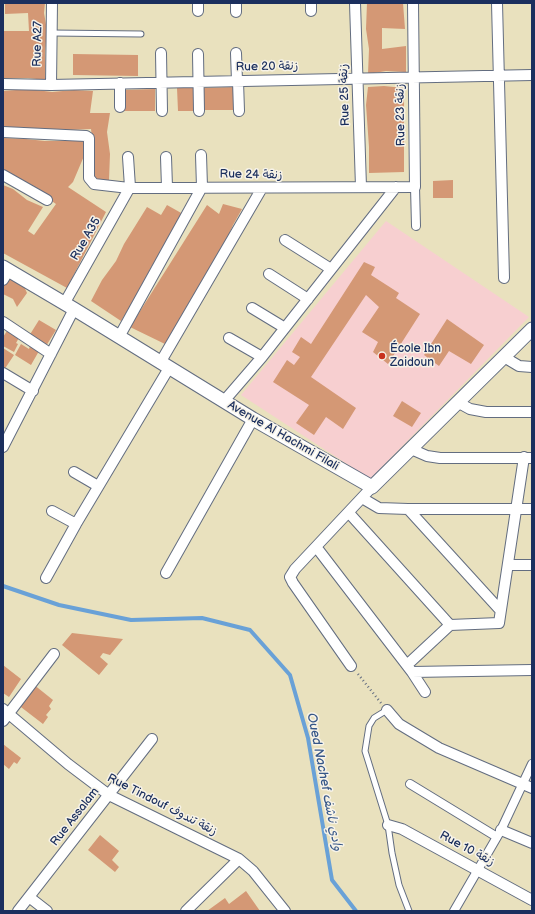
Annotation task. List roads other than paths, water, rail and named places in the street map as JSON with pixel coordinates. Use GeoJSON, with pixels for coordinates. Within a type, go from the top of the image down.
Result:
{"type":"FeatureCollection","features":[{"type":"Feature","properties":{"kind":"street","name":"Rue A27"},"geometry":{"type":"LineString","coordinates":[[51,85],[52,3]]}},
{"type":"Feature","properties":{"kind":"street","name":"Rue 25 زنقة"},"geometry":{"type":"LineString","coordinates":[[355,3],[361,187]]}},
{"type":"Feature","properties":{"kind":"street","name":"Rue 23 زنقة"},"geometry":{"type":"LineString","coordinates":[[413,3],[416,226]]}},
{"type":"Feature","properties":{"kind":"street"},"geometry":{"type":"LineString","coordinates":[[497,3],[504,278]]}},
{"type":"Feature","properties":{"kind":"street"},"geometry":{"type":"LineString","coordinates":[[161,53],[162,111]]}},
{"type":"Feature","properties":{"kind":"street"},"geometry":{"type":"LineString","coordinates":[[236,53],[239,110]]}},
{"type":"Feature","properties":{"kind":"street"},"geometry":{"type":"LineString","coordinates":[[198,54],[199,111]]}},
{"type":"Feature","properties":{"kind":"street","name":"Rue 20 زنقة"},"geometry":{"type":"LineString","coordinates":[[3,84],[120,84],[532,75]]}},
{"type":"Feature","properties":{"kind":"street"},"geometry":{"type":"LineString","coordinates":[[120,84],[120,107]]}},
{"type":"Feature","properties":{"kind":"street","name":"Rue 24 زنقة"},"geometry":{"type":"LineString","coordinates":[[3,132],[86,136],[89,138],[89,178],[94,184],[130,188],[415,187]]}},
{"type":"Feature","properties":{"kind":"street"},"geometry":{"type":"LineString","coordinates":[[119,337],[202,187],[201,155]]}},
{"type":"Feature","properties":{"kind":"street"},"geometry":{"type":"LineString","coordinates":[[128,157],[130,188]]}},
{"type":"Feature","properties":{"kind":"street"},"geometry":{"type":"LineString","coordinates":[[166,157],[167,187]]}},
{"type":"Feature","properties":{"kind":"street"},"geometry":{"type":"LineString","coordinates":[[3,175],[47,200]]}},
{"type":"Feature","properties":{"kind":"street"},"geometry":{"type":"LineString","coordinates":[[224,401],[262,357],[396,187]]}},
{"type":"Feature","properties":{"kind":"street","name":"Rue A35"},"geometry":{"type":"LineString","coordinates":[[4,442],[51,354],[69,306],[130,188]]}},
{"type":"Feature","properties":{"kind":"street"},"geometry":{"type":"LineString","coordinates":[[46,578],[262,188]]}},
{"type":"Feature","properties":{"kind":"street"},"geometry":{"type":"LineString","coordinates":[[285,240],[331,269]]}},
{"type":"Feature","properties":{"kind":"street","name":"Avenue Al Hachmi Filali"},"geometry":{"type":"LineString","coordinates":[[5,272],[69,306],[253,419],[372,487]]}},
{"type":"Feature","properties":{"kind":"street"},"geometry":{"type":"LineString","coordinates":[[269,274],[308,299]]}},
{"type":"Feature","properties":{"kind":"street"},"geometry":{"type":"LineString","coordinates":[[252,308],[285,328]]}},
{"type":"Feature","properties":{"kind":"street"},"geometry":{"type":"LineString","coordinates":[[3,322],[51,354]]}},
{"type":"Feature","properties":{"kind":"street"},"geometry":{"type":"LineString","coordinates":[[351,666],[290,577],[295,569],[317,548],[372,487],[459,403],[532,329]]}},
{"type":"Feature","properties":{"kind":"street"},"geometry":{"type":"LineString","coordinates":[[229,338],[262,357]]}},
{"type":"Feature","properties":{"kind":"street"},"geometry":{"type":"LineString","coordinates":[[504,357],[519,366],[532,367]]}},
{"type":"Feature","properties":{"kind":"street"},"geometry":{"type":"LineString","coordinates":[[3,373],[32,391]]}},
{"type":"Feature","properties":{"kind":"street"},"geometry":{"type":"LineString","coordinates":[[459,403],[470,408],[486,412],[532,412]]}},
{"type":"Feature","properties":{"kind":"street"},"geometry":{"type":"LineString","coordinates":[[166,573],[253,419]]}},
{"type":"Feature","properties":{"kind":"street"},"geometry":{"type":"LineString","coordinates":[[409,669],[450,625],[499,623],[500,610],[509,565],[516,509],[528,458],[440,458],[427,456],[410,450]]}},
{"type":"Feature","properties":{"kind":"street"},"geometry":{"type":"LineString","coordinates":[[74,472],[98,486]]}},
{"type":"Feature","properties":{"kind":"street"},"geometry":{"type":"LineString","coordinates":[[362,498],[379,508],[532,509]]}},
{"type":"Feature","properties":{"kind":"street"},"geometry":{"type":"LineString","coordinates":[[408,509],[500,610]]}},
{"type":"Feature","properties":{"kind":"street"},"geometry":{"type":"LineString","coordinates":[[52,511],[76,524]]}},
{"type":"Feature","properties":{"kind":"street"},"geometry":{"type":"LineString","coordinates":[[349,513],[450,625]]}},
{"type":"Feature","properties":{"kind":"street"},"geometry":{"type":"LineString","coordinates":[[317,548],[425,692]]}},
{"type":"Feature","properties":{"kind":"street"},"geometry":{"type":"LineString","coordinates":[[509,565],[532,565]]}},
{"type":"Feature","properties":{"kind":"street"},"geometry":{"type":"LineString","coordinates":[[5,715],[54,654]]}},
{"type":"Feature","properties":{"kind":"street"},"geometry":{"type":"LineString","coordinates":[[409,669],[532,670]]}},
{"type":"Feature","properties":{"kind":"street"},"geometry":{"type":"LineString","coordinates":[[387,710],[399,724],[439,748],[527,786]]}},
{"type":"Feature","properties":{"kind":"street","name":"Rue Tindouf زنقة تندوف"},"geometry":{"type":"LineString","coordinates":[[5,715],[109,795],[239,859],[253,871],[285,911]]}},
{"type":"Feature","properties":{"kind":"street","name":"Rue Assalam"},"geometry":{"type":"LineString","coordinates":[[18,911],[152,739]]}},
{"type":"Feature","properties":{"kind":"street"},"geometry":{"type":"LineString","coordinates":[[454,911],[527,786],[532,764]]}},
{"type":"Feature","properties":{"kind":"street"},"geometry":{"type":"LineString","coordinates":[[410,784],[499,833],[532,843]]}},
{"type":"Feature","properties":{"kind":"street","name":"Rue 10 زنقة"},"geometry":{"type":"LineString","coordinates":[[388,825],[402,829],[532,900]]}},
{"type":"Feature","properties":{"kind":"street"},"geometry":{"type":"LineString","coordinates":[[186,911],[239,859]]}},
{"type":"Feature","properties":{"kind":"street"},"geometry":{"type":"LineString","coordinates":[[30,897],[47,911]]}},
{"type":"Feature","properties":{"kind":"lane"},"geometry":{"type":"LineString","coordinates":[[52,33],[141,34]]}},
{"type":"Feature","properties":{"kind":"lane"},"geometry":{"type":"LineString","coordinates":[[387,710],[374,718],[369,726],[365,751],[388,825],[399,885],[409,911]]}},
{"type":"Feature","properties":{"kind":"waterway","name":"Oued Nachef وادي ناشف"},"geometry":{"type":"LineString","coordinates":[[3,586],[59,605],[131,620],[202,618],[250,630],[290,675],[308,738],[332,880],[356,911]]}},
{"type":"Feature","properties":{"kind":"place","name":"École Ibn Zaidoun"},"geometry":{"type":"Point","coordinates":[382,356]}}]}
